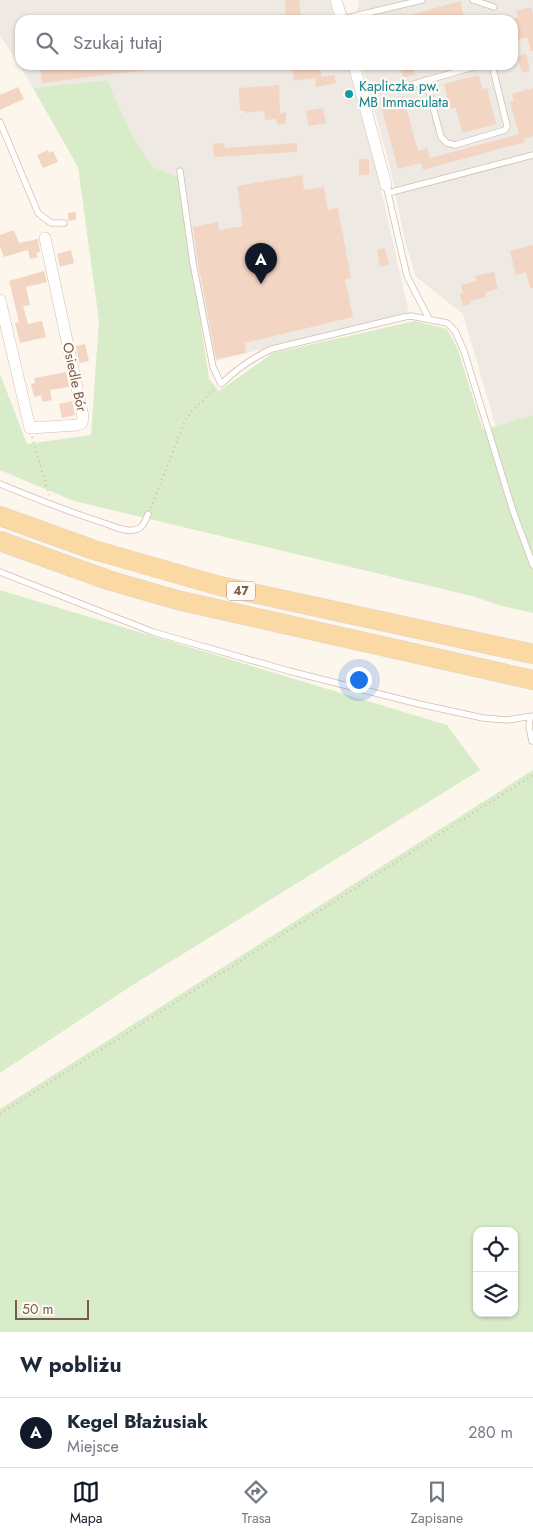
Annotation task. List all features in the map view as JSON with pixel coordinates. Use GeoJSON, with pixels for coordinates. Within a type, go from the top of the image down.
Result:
{"type":"FeatureCollection","features":[{"type":"Feature","properties":{"kind":"main road","name":"47"},"geometry":{"type":"LineString","coordinates":[[0,516],[94,550],[152,580],[254,619],[533,680]]}},
{"type":"Feature","properties":{"kind":"main road","name":"47"},"geometry":{"type":"LineString","coordinates":[[0,541],[98,577],[220,586],[533,654]]}},
{"type":"Feature","properties":{"kind":"street"},"geometry":{"type":"LineString","coordinates":[[336,0],[341,15]]}},
{"type":"Feature","properties":{"kind":"street"},"geometry":{"type":"LineString","coordinates":[[355,70],[387,189]]}},
{"type":"Feature","properties":{"kind":"street","name":"Osiedle Bór"},"geometry":{"type":"LineString","coordinates":[[30,428],[78,426],[84,420],[45,238]]}},
{"type":"Feature","properties":{"kind":"street"},"geometry":{"type":"LineString","coordinates":[[0,300],[30,428]]}},
{"type":"Feature","properties":{"kind":"lane"},"geometry":{"type":"LineString","coordinates":[[359,15],[422,0]]}},
{"type":"Feature","properties":{"kind":"lane"},"geometry":{"type":"LineString","coordinates":[[473,0],[494,7]]}},
{"type":"Feature","properties":{"kind":"lane"},"geometry":{"type":"LineString","coordinates":[[361,92],[404,87],[462,70]]}},
{"type":"Feature","properties":{"kind":"lane"},"geometry":{"type":"LineString","coordinates":[[426,80],[441,137],[447,143],[455,145],[505,130],[507,126],[493,70]]}},
{"type":"Feature","properties":{"kind":"lane"},"geometry":{"type":"LineString","coordinates":[[0,122],[38,212],[51,223],[64,223]]}},
{"type":"Feature","properties":{"kind":"lane"},"geometry":{"type":"LineString","coordinates":[[429,319],[407,276],[387,189],[533,156]]}},
{"type":"Feature","properties":{"kind":"lane"},"geometry":{"type":"LineString","coordinates":[[180,171],[193,263],[213,367],[221,384],[260,354],[272,349],[404,317],[411,316],[447,323],[454,331],[464,351],[513,511],[533,564]]}},
{"type":"Feature","properties":{"kind":"lane"},"geometry":{"type":"LineString","coordinates":[[0,484],[77,515],[121,529],[134,530],[144,524],[148,514]]}},
{"type":"Feature","properties":{"kind":"lane"},"geometry":{"type":"LineString","coordinates":[[0,572],[152,632],[289,671],[483,718],[507,720],[532,716],[529,727],[532,740]]}},
{"type":"Feature","properties":{"kind":"path"},"geometry":{"type":"LineString","coordinates":[[148,514],[185,421],[197,406],[221,384]]}},
{"type":"Feature","properties":{"kind":"path"},"geometry":{"type":"LineString","coordinates":[[30,428],[46,487],[53,505]]}},
{"type":"Feature","properties":{"kind":"path"},"geometry":{"type":"LineString","coordinates":[[0,1114],[533,774]]}},
{"type":"Feature","properties":{"kind":"shaded area"},"geometry":{"type":"Polygon","coordinates":[[[0,0],[329,0],[334,15],[15,15],[15,59],[0,35],[0,0]]]}},
{"type":"Feature","properties":{"kind":"shaded area"},"geometry":{"type":"Polygon","coordinates":[[[358,0],[533,0],[533,415],[496,427],[463,314],[416,277],[405,241],[389,163],[363,70],[518,70],[518,15],[356,15],[359,4],[358,0]]]}},
{"type":"Feature","properties":{"kind":"shaded area"},"geometry":{"type":"Polygon","coordinates":[[[22,70],[349,70],[378,177],[409,313],[215,361],[179,177],[153,167],[131,133],[107,80],[33,88],[22,70]]]}},
{"type":"Feature","properties":{"kind":"green space"},"geometry":{"type":"Polygon","coordinates":[[[107,80],[131,133],[153,167],[179,177],[209,379],[219,391],[273,353],[415,321],[447,329],[458,350],[483,430],[533,415],[533,613],[498,605],[472,596],[74,501],[0,470],[0,374],[27,444],[91,435],[99,321],[78,167],[33,88],[107,80]]]}},
{"type":"Feature","properties":{"kind":"green space"},"geometry":{"type":"Polygon","coordinates":[[[0,590],[447,725],[480,770],[131,986],[0,1073],[0,590]]]}},
{"type":"Feature","properties":{"kind":"green space"},"geometry":{"type":"Polygon","coordinates":[[[533,770],[533,1332],[0,1332],[0,1109],[533,770]]]}},
{"type":"Feature","properties":{"kind":"building"},"geometry":{"type":"Polygon","coordinates":[[[285,0],[299,0],[301,15],[286,15],[285,0]]]}},
{"type":"Feature","properties":{"kind":"building"},"geometry":{"type":"Polygon","coordinates":[[[460,1],[464,15],[411,15],[460,1]]]}},
{"type":"Feature","properties":{"kind":"building"},"geometry":{"type":"Polygon","coordinates":[[[531,7],[533,14],[533,51],[531,51],[527,37],[518,40],[518,15],[516,11],[531,7]]]}},
{"type":"Feature","properties":{"kind":"building"},"geometry":{"type":"Polygon","coordinates":[[[526,54],[530,71],[522,73],[518,56],[526,54]]]}},
{"type":"Feature","properties":{"kind":"building"},"geometry":{"type":"Polygon","coordinates":[[[41,70],[146,70],[42,83],[41,70]]]}},
{"type":"Feature","properties":{"kind":"building"},"geometry":{"type":"Polygon","coordinates":[[[292,70],[321,70],[322,77],[334,75],[336,83],[316,87],[315,78],[294,81],[292,70]]]}},
{"type":"Feature","properties":{"kind":"building"},"geometry":{"type":"Polygon","coordinates":[[[401,70],[414,70],[415,74],[403,78],[401,70]]]}},
{"type":"Feature","properties":{"kind":"building"},"geometry":{"type":"Polygon","coordinates":[[[479,75],[482,89],[487,88],[496,124],[462,133],[456,108],[450,109],[444,84],[479,75]]]}},
{"type":"Feature","properties":{"kind":"building"},"geometry":{"type":"Polygon","coordinates":[[[279,85],[280,113],[286,112],[285,124],[277,125],[276,119],[265,120],[264,111],[245,113],[245,111],[240,111],[239,88],[279,85]]]}},
{"type":"Feature","properties":{"kind":"building"},"geometry":{"type":"Polygon","coordinates":[[[18,87],[24,99],[0,110],[0,95],[18,87]]]}},
{"type":"Feature","properties":{"kind":"building"},"geometry":{"type":"Polygon","coordinates":[[[533,88],[533,136],[524,139],[525,142],[423,170],[421,163],[398,169],[380,102],[403,96],[418,151],[427,148],[430,158],[519,134],[510,102],[514,101],[512,94],[533,88]]]}},
{"type":"Feature","properties":{"kind":"building"},"geometry":{"type":"Polygon","coordinates":[[[323,108],[326,123],[309,126],[306,111],[323,108]]]}},
{"type":"Feature","properties":{"kind":"building"},"geometry":{"type":"Polygon","coordinates":[[[224,143],[225,148],[297,143],[297,152],[214,157],[213,144],[224,143]]]}},
{"type":"Feature","properties":{"kind":"building"},"geometry":{"type":"Polygon","coordinates":[[[48,150],[49,153],[53,151],[58,162],[43,168],[37,155],[48,150]]]}},
{"type":"Feature","properties":{"kind":"building"},"geometry":{"type":"Polygon","coordinates":[[[359,159],[369,159],[369,175],[359,175],[359,159]]]}},
{"type":"Feature","properties":{"kind":"building"},"geometry":{"type":"Polygon","coordinates":[[[302,175],[304,190],[324,187],[328,210],[338,208],[351,278],[345,279],[353,317],[245,343],[246,353],[216,359],[193,227],[218,222],[219,230],[243,226],[237,186],[302,175]]]}},
{"type":"Feature","properties":{"kind":"building"},"geometry":{"type":"Polygon","coordinates":[[[76,212],[76,220],[68,221],[68,213],[76,212]]]}},
{"type":"Feature","properties":{"kind":"building"},"geometry":{"type":"Polygon","coordinates":[[[14,230],[19,243],[38,239],[40,252],[36,253],[38,257],[30,259],[28,250],[4,257],[0,246],[0,235],[14,230]]]}},
{"type":"Feature","properties":{"kind":"building"},"geometry":{"type":"Polygon","coordinates":[[[533,245],[533,288],[530,288],[526,272],[516,275],[510,251],[533,245]]]}},
{"type":"Feature","properties":{"kind":"building"},"geometry":{"type":"Polygon","coordinates":[[[385,248],[389,264],[380,267],[377,250],[385,248]]]}},
{"type":"Feature","properties":{"kind":"building"},"geometry":{"type":"Polygon","coordinates":[[[71,250],[74,263],[60,267],[57,254],[71,250]]]}},
{"type":"Feature","properties":{"kind":"building"},"geometry":{"type":"Polygon","coordinates":[[[44,271],[47,282],[26,287],[30,305],[23,306],[28,324],[42,321],[46,337],[20,343],[15,323],[19,322],[9,281],[44,271]]]}},
{"type":"Feature","properties":{"kind":"building"},"geometry":{"type":"Polygon","coordinates":[[[494,272],[498,289],[485,292],[486,297],[470,301],[471,304],[463,306],[460,294],[463,293],[461,285],[476,281],[475,276],[494,272]]]}},
{"type":"Feature","properties":{"kind":"building"},"geometry":{"type":"Polygon","coordinates":[[[85,344],[89,361],[79,363],[76,346],[85,344]]]}},
{"type":"Feature","properties":{"kind":"building"},"geometry":{"type":"Polygon","coordinates":[[[66,372],[69,387],[50,390],[52,400],[42,402],[41,395],[34,397],[31,384],[35,383],[34,378],[66,372]]]}},
{"type":"Feature","properties":{"kind":"building"},"geometry":{"type":"Polygon","coordinates":[[[72,401],[75,415],[62,418],[59,404],[72,401]]]}},
{"type":"Feature","properties":{"kind":"place","name":"Kapliczka pw. MB Immaculata"},"geometry":{"type":"Point","coordinates":[349,94]}},
{"type":"Feature","properties":{"kind":"place","name":"Kegel Błażusiak"},"geometry":{"type":"Point","coordinates":[261,284]}}]}
